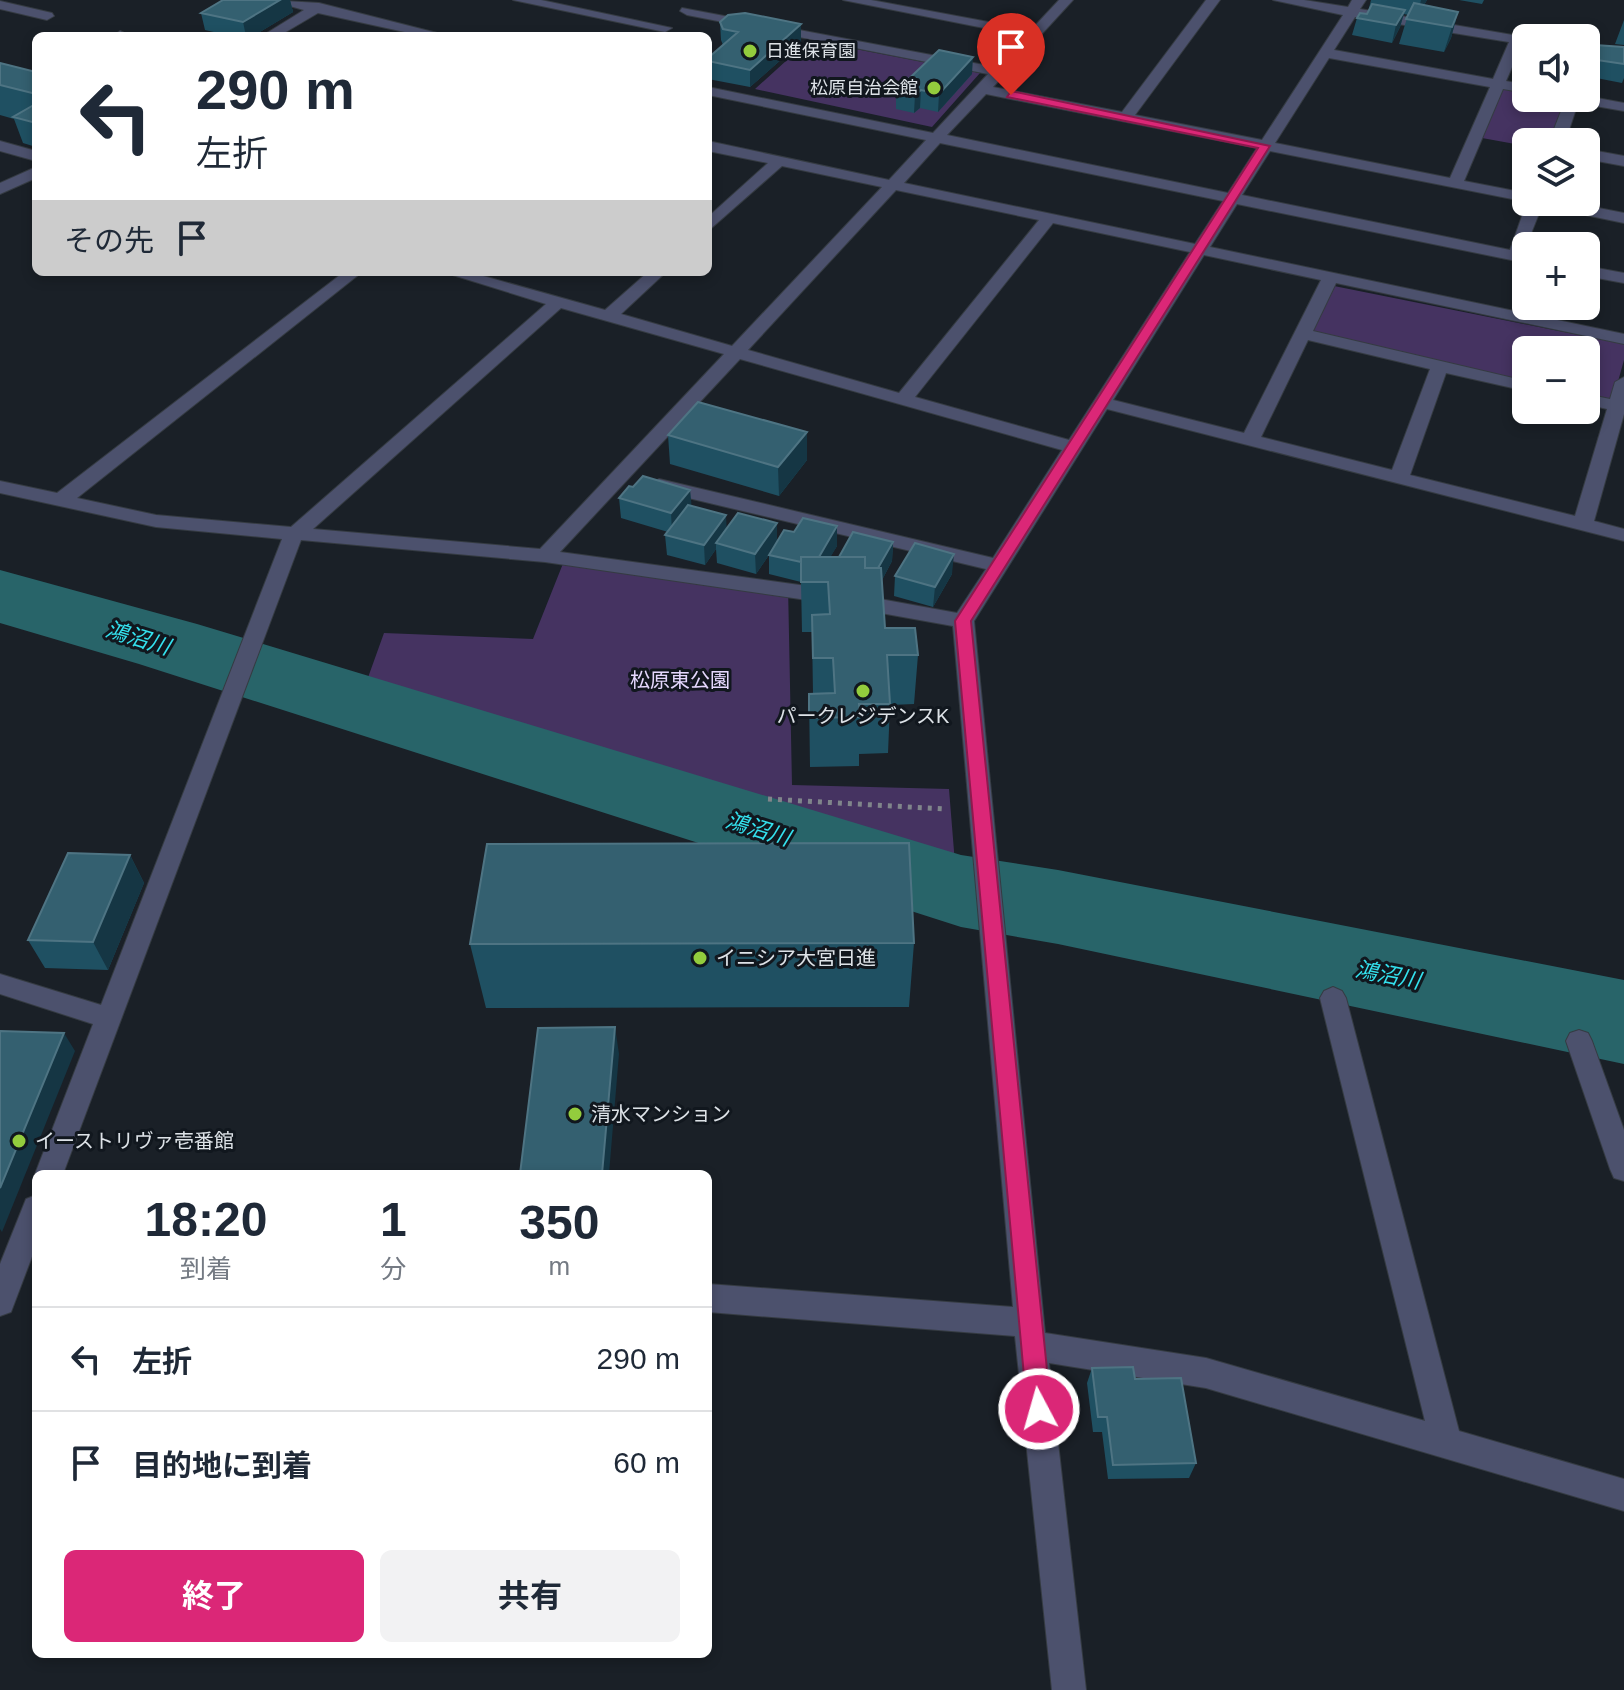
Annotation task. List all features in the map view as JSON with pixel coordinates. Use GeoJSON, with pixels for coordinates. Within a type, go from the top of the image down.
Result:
{"type":"FeatureCollection","features":[{"type":"Feature","properties":{"kind":"street"},"geometry":{"type":"LineString","coordinates":[[275,0],[422,32]]}},
{"type":"Feature","properties":{"kind":"street"},"geometry":{"type":"LineString","coordinates":[[276,32],[331,0]]}},
{"type":"Feature","properties":{"kind":"street"},"geometry":{"type":"LineString","coordinates":[[520,0],[660,32],[701,0]]}},
{"type":"Feature","properties":{"kind":"street"},"geometry":{"type":"LineString","coordinates":[[571,10],[585,0]]}},
{"type":"Feature","properties":{"kind":"street"},"geometry":{"type":"LineString","coordinates":[[850,0],[1033,34]]}},
{"type":"Feature","properties":{"kind":"street"},"geometry":{"type":"LineString","coordinates":[[545,556],[1066,0]]}},
{"type":"Feature","properties":{"kind":"street"},"geometry":{"type":"LineString","coordinates":[[1125,118],[1213,0]]}},
{"type":"Feature","properties":{"kind":"street"},"geometry":{"type":"LineString","coordinates":[[1280,0],[1355,6],[1512,38]]}},
{"type":"Feature","properties":{"kind":"street"},"geometry":{"type":"LineString","coordinates":[[0,5],[47,16]]}},
{"type":"Feature","properties":{"kind":"street"},"geometry":{"type":"LineString","coordinates":[[1069,1690],[1031,1334],[963,621],[1355,6]]}},
{"type":"Feature","properties":{"kind":"street"},"geometry":{"type":"LineString","coordinates":[[687,11],[998,72]]}},
{"type":"Feature","properties":{"kind":"street"},"geometry":{"type":"LineString","coordinates":[[1325,53],[1512,86]]}},
{"type":"Feature","properties":{"kind":"street"},"geometry":{"type":"LineString","coordinates":[[1600,53],[1624,57]]}},
{"type":"Feature","properties":{"kind":"street"},"geometry":{"type":"LineString","coordinates":[[1455,184],[1512,58]]}},
{"type":"Feature","properties":{"kind":"street"},"geometry":{"type":"LineString","coordinates":[[983,89],[1512,195]]}},
{"type":"Feature","properties":{"kind":"street"},"geometry":{"type":"LineString","coordinates":[[712,92],[1512,255]]}},
{"type":"Feature","properties":{"kind":"street"},"geometry":{"type":"LineString","coordinates":[[1600,103],[1624,107]]}},
{"type":"Feature","properties":{"kind":"street"},"geometry":{"type":"LineString","coordinates":[[0,146],[32,155]]}},
{"type":"Feature","properties":{"kind":"street"},"geometry":{"type":"LineString","coordinates":[[712,147],[1624,339]]}},
{"type":"Feature","properties":{"kind":"street"},"geometry":{"type":"LineString","coordinates":[[1600,157],[1624,161]]}},
{"type":"Feature","properties":{"kind":"street"},"geometry":{"type":"LineString","coordinates":[[712,222],[779,161]]}},
{"type":"Feature","properties":{"kind":"street"},"geometry":{"type":"LineString","coordinates":[[0,189],[32,174]]}},
{"type":"Feature","properties":{"kind":"street"},"geometry":{"type":"LineString","coordinates":[[1600,213],[1624,218]]}},
{"type":"Feature","properties":{"kind":"street"},"geometry":{"type":"LineString","coordinates":[[904,399],[1049,218]]}},
{"type":"Feature","properties":{"kind":"street"},"geometry":{"type":"LineString","coordinates":[[1600,274],[1624,278]]}},
{"type":"Feature","properties":{"kind":"street"},"geometry":{"type":"LineString","coordinates":[[64,498],[349,276]]}},
{"type":"Feature","properties":{"kind":"street"},"geometry":{"type":"LineString","coordinates":[[466,276],[1072,447]]}},
{"type":"Feature","properties":{"kind":"street"},"geometry":{"type":"LineString","coordinates":[[499,285],[509,276]]}},
{"type":"Feature","properties":{"kind":"street"},"geometry":{"type":"LineString","coordinates":[[609,316],[654,276]]}},
{"type":"Feature","properties":{"kind":"street"},"geometry":{"type":"LineString","coordinates":[[1250,440],[1331,277]]}},
{"type":"Feature","properties":{"kind":"street"},"geometry":{"type":"LineString","coordinates":[[51,1170],[293,536],[558,302]]}},
{"type":"Feature","properties":{"kind":"street"},"geometry":{"type":"LineString","coordinates":[[1303,334],[1512,383]]}},
{"type":"Feature","properties":{"kind":"street"},"geometry":{"type":"LineString","coordinates":[[1399,478],[1440,366]]}},
{"type":"Feature","properties":{"kind":"street"},"geometry":{"type":"LineString","coordinates":[[1583,524],[1624,382]]}},
{"type":"Feature","properties":{"kind":"street"},"geometry":{"type":"LineString","coordinates":[[1100,402],[1624,535]]}},
{"type":"Feature","properties":{"kind":"street"},"geometry":{"type":"LineString","coordinates":[[1600,402],[1617,406]]}},
{"type":"Feature","properties":{"kind":"street"},"geometry":{"type":"LineString","coordinates":[[620,476],[996,565]]}},
{"type":"Feature","properties":{"kind":"street"},"geometry":{"type":"LineString","coordinates":[[0,487],[39,497],[64,498],[156,521],[293,536],[545,556],[814,594],[963,621]]}},
{"type":"Feature","properties":{"kind":"street"},"geometry":{"type":"LineString","coordinates":[[0,984],[108,1018]]}},
{"type":"Feature","properties":{"kind":"street"},"geometry":{"type":"LineString","coordinates":[[1333,998],[1446,1443]]}},
{"type":"Feature","properties":{"kind":"street"},"geometry":{"type":"LineString","coordinates":[[1579,1041],[1624,1169]]}},
{"type":"Feature","properties":{"kind":"street"},"geometry":{"type":"LineString","coordinates":[[0,1302],[32,1217]]}},
{"type":"Feature","properties":{"kind":"street"},"geometry":{"type":"LineString","coordinates":[[712,1298],[1031,1334],[1206,1373],[1624,1495]]}},
{"type":"Feature","properties":{"kind":"path"},"geometry":{"type":"LineString","coordinates":[[768,799],[950,809]]}},
{"type":"Feature","properties":{"kind":"green space"},"geometry":{"type":"Polygon","coordinates":[[[809,40],[980,73],[932,127],[755,89],[809,40]]]}},
{"type":"Feature","properties":{"kind":"green space"},"geometry":{"type":"Polygon","coordinates":[[[1503,88],[1512,90],[1512,112],[1561,112],[1556,128],[1512,128],[1512,143],[1482,138],[1503,88]]]}},
{"type":"Feature","properties":{"kind":"green space"},"geometry":{"type":"Polygon","coordinates":[[[1334,286],[1584,336],[1512,336],[1512,380],[1310,333],[1334,286]]]}},
{"type":"Feature","properties":{"kind":"green space"},"geometry":{"type":"Polygon","coordinates":[[[1600,339],[1624,344],[1624,360],[1612,403],[1600,400],[1600,339]]]}},
{"type":"Feature","properties":{"kind":"green space","name":"松原東公園"},"geometry":{"type":"Polygon","coordinates":[[[566,556],[788,585],[792,785],[949,789],[956,876],[361,697],[384,633],[533,639],[566,556]]]}},
{"type":"Feature","properties":{"kind":"building"},"geometry":{"type":"Polygon","coordinates":[[[223,0],[280,0],[243,22],[201,13],[223,0]]]}},
{"type":"Feature","properties":{"kind":"building"},"geometry":{"type":"Polygon","coordinates":[[[1414,3],[1458,12],[1452,27],[1406,19],[1414,3]]]}},
{"type":"Feature","properties":{"kind":"building"},"geometry":{"type":"Polygon","coordinates":[[[1372,4],[1405,10],[1396,25],[1357,18],[1360,13],[1367,14],[1372,4]]]}},
{"type":"Feature","properties":{"kind":"building"},"geometry":{"type":"Polygon","coordinates":[[[745,13],[801,24],[750,70],[712,62],[712,55],[738,32],[723,29],[720,22],[728,15],[745,13]]]}},
{"type":"Feature","properties":{"kind":"building"},"geometry":{"type":"Polygon","coordinates":[[[1600,45],[1624,47],[1624,64],[1600,60],[1600,45]]]}},
{"type":"Feature","properties":{"kind":"building"},"geometry":{"type":"Polygon","coordinates":[[[939,50],[973,57],[939,94],[921,90],[915,95],[896,91],[939,50]]]}},
{"type":"Feature","properties":{"kind":"building"},"geometry":{"type":"Polygon","coordinates":[[[0,63],[32,71],[32,93],[0,85],[0,63]]]}},
{"type":"Feature","properties":{"kind":"building"},"geometry":{"type":"Polygon","coordinates":[[[32,106],[32,122],[13,117],[32,106]]]}},
{"type":"Feature","properties":{"kind":"building"},"geometry":{"type":"Polygon","coordinates":[[[698,402],[807,432],[778,467],[668,435],[698,402]]]}},
{"type":"Feature","properties":{"kind":"building"},"geometry":{"type":"Polygon","coordinates":[[[643,476],[690,490],[671,513],[619,498],[643,476]]]}},
{"type":"Feature","properties":{"kind":"building"},"geometry":{"type":"Polygon","coordinates":[[[688,505],[726,515],[704,545],[665,535],[688,505]]]}},
{"type":"Feature","properties":{"kind":"building"},"geometry":{"type":"Polygon","coordinates":[[[738,513],[777,523],[755,554],[716,543],[738,513]]]}},
{"type":"Feature","properties":{"kind":"building"},"geometry":{"type":"Polygon","coordinates":[[[803,518],[837,526],[819,557],[801,557],[801,562],[769,555],[784,530],[794,532],[803,518]]]}},
{"type":"Feature","properties":{"kind":"building"},"geometry":{"type":"Polygon","coordinates":[[[853,532],[893,542],[878,568],[865,568],[865,557],[839,557],[853,532]]]}},
{"type":"Feature","properties":{"kind":"building"},"geometry":{"type":"Polygon","coordinates":[[[915,543],[954,554],[935,587],[895,576],[915,543]]]}},
{"type":"Feature","properties":{"kind":"building"},"geometry":{"type":"Polygon","coordinates":[[[801,557],[865,557],[865,568],[881,568],[885,628],[915,628],[918,655],[887,655],[890,704],[859,704],[860,717],[809,718],[809,694],[835,693],[833,658],[813,658],[812,615],[830,614],[828,582],[801,582],[801,557]]]}},
{"type":"Feature","properties":{"kind":"building"},"geometry":{"type":"Polygon","coordinates":[[[909,843],[914,943],[470,944],[487,844],[909,843]]]}},
{"type":"Feature","properties":{"kind":"building"},"geometry":{"type":"Polygon","coordinates":[[[68,853],[130,855],[93,942],[28,940],[68,853]]]}},
{"type":"Feature","properties":{"kind":"building","name":"清水マンション"},"geometry":{"type":"Polygon","coordinates":[[[615,1027],[602,1170],[520,1170],[538,1028],[615,1027]]]}},
{"type":"Feature","properties":{"kind":"building"},"geometry":{"type":"Polygon","coordinates":[[[0,1031],[64,1033],[0,1188],[0,1031]]]}},
{"type":"Feature","properties":{"kind":"building"},"geometry":{"type":"Polygon","coordinates":[[[1133,1367],[1135,1379],[1181,1378],[1196,1463],[1113,1465],[1107,1417],[1098,1417],[1092,1368],[1133,1367]]]}},
{"type":"Feature","properties":{"kind":"waterway","name":"鴻沼川"},"geometry":{"type":"LineString","coordinates":[[0,596],[168,644],[961,891],[1058,907],[1624,1022]]}},
{"type":"Feature","properties":{"kind":"place","name":"日進保育園"},"geometry":{"type":"Point","coordinates":[750,51]}},
{"type":"Feature","properties":{"kind":"place","name":"松原自治会館"},"geometry":{"type":"Point","coordinates":[934,88]}},
{"type":"Feature","properties":{"kind":"place","name":"パークレジデンスK"},"geometry":{"type":"Point","coordinates":[863,691]}},
{"type":"Feature","properties":{"kind":"place","name":"イニシア大宮日進"},"geometry":{"type":"Point","coordinates":[700,958]}},
{"type":"Feature","properties":{"kind":"place","name":"清水マンション"},"geometry":{"type":"Point","coordinates":[575,1114]}},
{"type":"Feature","properties":{"kind":"place","name":"イーストリヴァ壱番館"},"geometry":{"type":"Point","coordinates":[19,1141]}},
{"type":"Feature","properties":{"kind":"route"},"geometry":{"type":"LineString","coordinates":[[1011,95],[1265,146],[963,621],[977,795],[1039,1409]]}}]}
